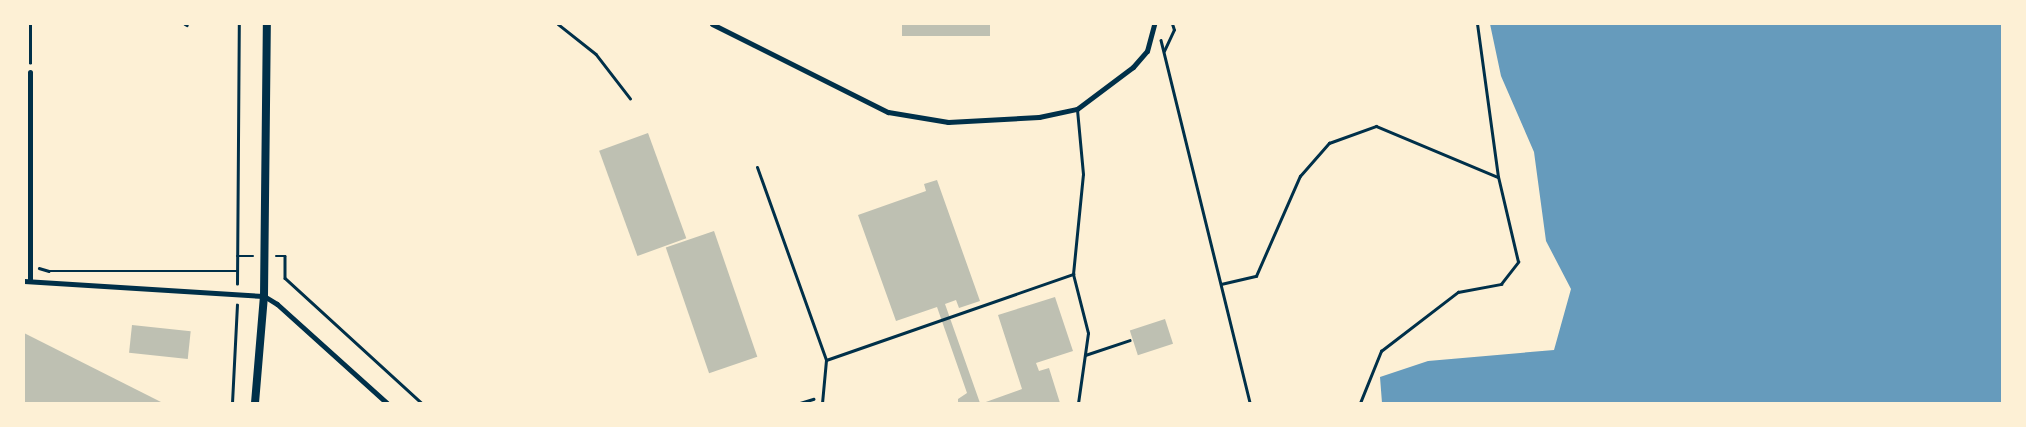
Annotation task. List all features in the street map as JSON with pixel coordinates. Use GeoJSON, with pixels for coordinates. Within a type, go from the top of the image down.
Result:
{"type":"FeatureCollection","features":[{"type":"Feature","properties":{"kind":"street"},"geometry":{"type":"LineString","coordinates":[[255,403],[264,296],[267,24]]}},
{"type":"Feature","properties":{"kind":"street"},"geometry":{"type":"LineString","coordinates":[[712,24],[888,112],[948,122],[1039,117],[1077,109],[1133,67],[1147,51],[1154,24]]}},
{"type":"Feature","properties":{"kind":"street"},"geometry":{"type":"LineString","coordinates":[[30,72],[30,265],[27,281],[264,296],[277,304],[387,403]]}},
{"type":"Feature","properties":{"kind":"lane"},"geometry":{"type":"LineString","coordinates":[[1077,109],[1082,174],[1073,274],[1088,333],[1078,403]]}},
{"type":"Feature","properties":{"kind":"lane"},"geometry":{"type":"LineString","coordinates":[[757,167],[826,360],[822,403]]}},
{"type":"Feature","properties":{"kind":"lane"},"geometry":{"type":"LineString","coordinates":[[826,360],[1073,274]]}},
{"type":"Feature","properties":{"kind":"lane"},"geometry":{"type":"LineString","coordinates":[[1085,355],[1130,340]]}},
{"type":"Feature","properties":{"kind":"path"},"geometry":{"type":"LineString","coordinates":[[30,24],[30,72]]}},
{"type":"Feature","properties":{"kind":"path"},"geometry":{"type":"LineString","coordinates":[[232,403],[237,293],[239,24]]}},
{"type":"Feature","properties":{"kind":"path"},"geometry":{"type":"LineString","coordinates":[[558,24],[596,54],[630,98]]}},
{"type":"Feature","properties":{"kind":"path"},"geometry":{"type":"LineString","coordinates":[[1164,52],[1174,30],[1172,24]]}},
{"type":"Feature","properties":{"kind":"path"},"geometry":{"type":"LineString","coordinates":[[1360,403],[1381,351],[1458,292],[1500,284],[1518,262],[1498,177],[1477,24]]}},
{"type":"Feature","properties":{"kind":"path"},"geometry":{"type":"LineString","coordinates":[[1159,33],[1250,403]]}},
{"type":"Feature","properties":{"kind":"path"},"geometry":{"type":"LineString","coordinates":[[1221,284],[1256,276],[1300,176],[1328,143],[1376,126],[1498,177]]}},
{"type":"Feature","properties":{"kind":"path"},"geometry":{"type":"LineString","coordinates":[[237,256],[285,256],[285,278],[422,403]]}},
{"type":"Feature","properties":{"kind":"path"},"geometry":{"type":"LineString","coordinates":[[30,265],[49,271],[237,271]]}},
{"type":"Feature","properties":{"kind":"water"},"geometry":{"type":"Polygon","coordinates":[[[1490,24],[2002,24],[2002,403],[1382,403],[1380,377],[1428,361],[1554,350],[1571,289],[1546,241],[1534,152],[1501,76],[1490,24]]]}},
{"type":"Feature","properties":{"kind":"building"},"geometry":{"type":"Polygon","coordinates":[[[902,24],[990,24],[990,36],[902,36],[902,24]]]}},
{"type":"Feature","properties":{"kind":"building"},"geometry":{"type":"Polygon","coordinates":[[[648,133],[686,238],[637,256],[599,151],[648,133]]]}},
{"type":"Feature","properties":{"kind":"building"},"geometry":{"type":"Polygon","coordinates":[[[937,180],[980,301],[959,308],[956,300],[945,304],[980,403],[958,403],[958,399],[967,393],[937,307],[896,321],[858,215],[926,191],[924,184],[937,180]]]}},
{"type":"Feature","properties":{"kind":"building"},"geometry":{"type":"Polygon","coordinates":[[[714,231],[757,357],[709,373],[666,248],[714,231]]]}},
{"type":"Feature","properties":{"kind":"building"},"geometry":{"type":"Polygon","coordinates":[[[1055,297],[1073,351],[1036,363],[1039,371],[1049,368],[1060,403],[983,403],[1022,389],[998,315],[1055,297]]]}},
{"type":"Feature","properties":{"kind":"building"},"geometry":{"type":"Polygon","coordinates":[[[1165,319],[1173,344],[1138,355],[1130,330],[1165,319]]]}},
{"type":"Feature","properties":{"kind":"building"},"geometry":{"type":"Polygon","coordinates":[[[132,325],[191,331],[188,359],[129,353],[132,325]]]}},
{"type":"Feature","properties":{"kind":"building"},"geometry":{"type":"Polygon","coordinates":[[[24,333],[163,403],[24,403],[24,333]]]}}]}
